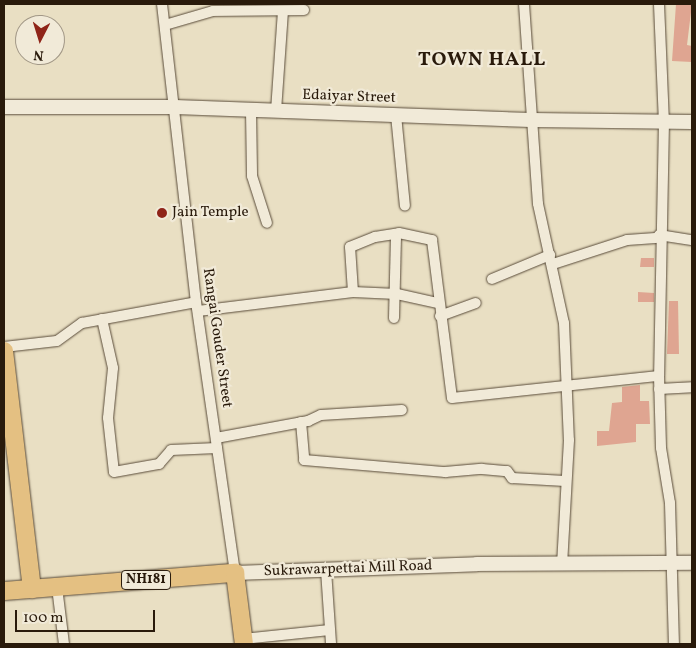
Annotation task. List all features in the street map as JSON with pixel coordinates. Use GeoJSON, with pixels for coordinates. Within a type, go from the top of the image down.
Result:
{"type":"FeatureCollection","features":[{"type":"Feature","properties":{"kind":"highway"},"geometry":{"type":"LineString","coordinates":[[4,349],[32,589]]}},
{"type":"Feature","properties":{"kind":"highway"},"geometry":{"type":"LineString","coordinates":[[235,573],[243,642]]}},
{"type":"Feature","properties":{"kind":"highway","name":"Sukrawarpettai Mill Road"},"geometry":{"type":"LineString","coordinates":[[4,591],[235,573]]}},
{"type":"Feature","properties":{"kind":"street","name":"Rangai Gouder Street"},"geometry":{"type":"LineString","coordinates":[[162,4],[197,307],[235,573]]}},
{"type":"Feature","properties":{"kind":"street"},"geometry":{"type":"LineString","coordinates":[[524,4],[538,204],[552,259],[564,323],[569,440],[565,481],[562,564]]}},
{"type":"Feature","properties":{"kind":"street"},"geometry":{"type":"LineString","coordinates":[[659,4],[664,121],[659,236],[662,288],[659,389],[673,564],[674,644]]}},
{"type":"Feature","properties":{"kind":"street"},"geometry":{"type":"LineString","coordinates":[[276,111],[283,10]]}},
{"type":"Feature","properties":{"kind":"street"},"geometry":{"type":"LineString","coordinates":[[165,25],[213,11],[304,10]]}},
{"type":"Feature","properties":{"kind":"street","name":"Edaiyar Street"},"geometry":{"type":"LineString","coordinates":[[4,107],[175,107],[531,120],[692,122]]}},
{"type":"Feature","properties":{"kind":"street"},"geometry":{"type":"LineString","coordinates":[[251,110],[252,176],[266,223]]}},
{"type":"Feature","properties":{"kind":"street"},"geometry":{"type":"LineString","coordinates":[[396,115],[405,206]]}},
{"type":"Feature","properties":{"kind":"street"},"geometry":{"type":"LineString","coordinates":[[353,292],[350,247],[396,234],[417,234],[432,240],[438,303],[452,398],[659,376]]}},
{"type":"Feature","properties":{"kind":"street"},"geometry":{"type":"LineString","coordinates":[[394,318],[398,294],[396,234]]}},
{"type":"Feature","properties":{"kind":"street"},"geometry":{"type":"LineString","coordinates":[[492,279],[552,259],[627,240],[659,236],[692,240]]}},
{"type":"Feature","properties":{"kind":"street"},"geometry":{"type":"LineString","coordinates":[[4,349],[57,341],[82,323],[197,307],[353,292],[398,294],[438,303]]}},
{"type":"Feature","properties":{"kind":"street"},"geometry":{"type":"LineString","coordinates":[[440,316],[476,303]]}},
{"type":"Feature","properties":{"kind":"street"},"geometry":{"type":"LineString","coordinates":[[102,319],[113,368],[108,418],[114,472],[159,464],[171,450],[216,443],[301,422],[321,415],[402,410]]}},
{"type":"Feature","properties":{"kind":"street"},"geometry":{"type":"LineString","coordinates":[[659,389],[692,387]]}},
{"type":"Feature","properties":{"kind":"street"},"geometry":{"type":"LineString","coordinates":[[301,422],[304,460],[445,472],[482,468],[507,471],[512,478],[565,481]]}},
{"type":"Feature","properties":{"kind":"street","name":"Sukrawarpettai Mill Road"},"geometry":{"type":"LineString","coordinates":[[235,573],[562,564],[692,563]]}},
{"type":"Feature","properties":{"kind":"street"},"geometry":{"type":"LineString","coordinates":[[326,570],[331,644]]}},
{"type":"Feature","properties":{"kind":"street"},"geometry":{"type":"LineString","coordinates":[[57,587],[64,644]]}},
{"type":"Feature","properties":{"kind":"street"},"geometry":{"type":"LineString","coordinates":[[243,642],[330,630]]}},
{"type":"Feature","properties":{"kind":"building"},"geometry":{"type":"Polygon","coordinates":[[[676,4],[692,4],[687,45],[692,46],[692,62],[672,61],[676,4]]]}},
{"type":"Feature","properties":{"kind":"building"},"geometry":{"type":"Polygon","coordinates":[[[641,258],[654,258],[654,267],[640,267],[641,258]]]}},
{"type":"Feature","properties":{"kind":"building"},"geometry":{"type":"Polygon","coordinates":[[[638,292],[654,293],[654,302],[638,302],[638,292]]]}},
{"type":"Feature","properties":{"kind":"building"},"geometry":{"type":"Polygon","coordinates":[[[669,301],[678,301],[679,354],[667,354],[669,301]]]}},
{"type":"Feature","properties":{"kind":"building"},"geometry":{"type":"Polygon","coordinates":[[[640,385],[640,401],[649,401],[650,424],[636,424],[636,442],[597,446],[597,431],[609,431],[612,403],[622,402],[622,387],[640,385]]]}},
{"type":"Feature","properties":{"kind":"place","name":"Jain Temple"},"geometry":{"type":"Point","coordinates":[162,213]}},
{"type":"Feature","properties":{"kind":"district","name":"TOWN HALL"},"geometry":{"type":"Point","coordinates":[482,60]}}]}
